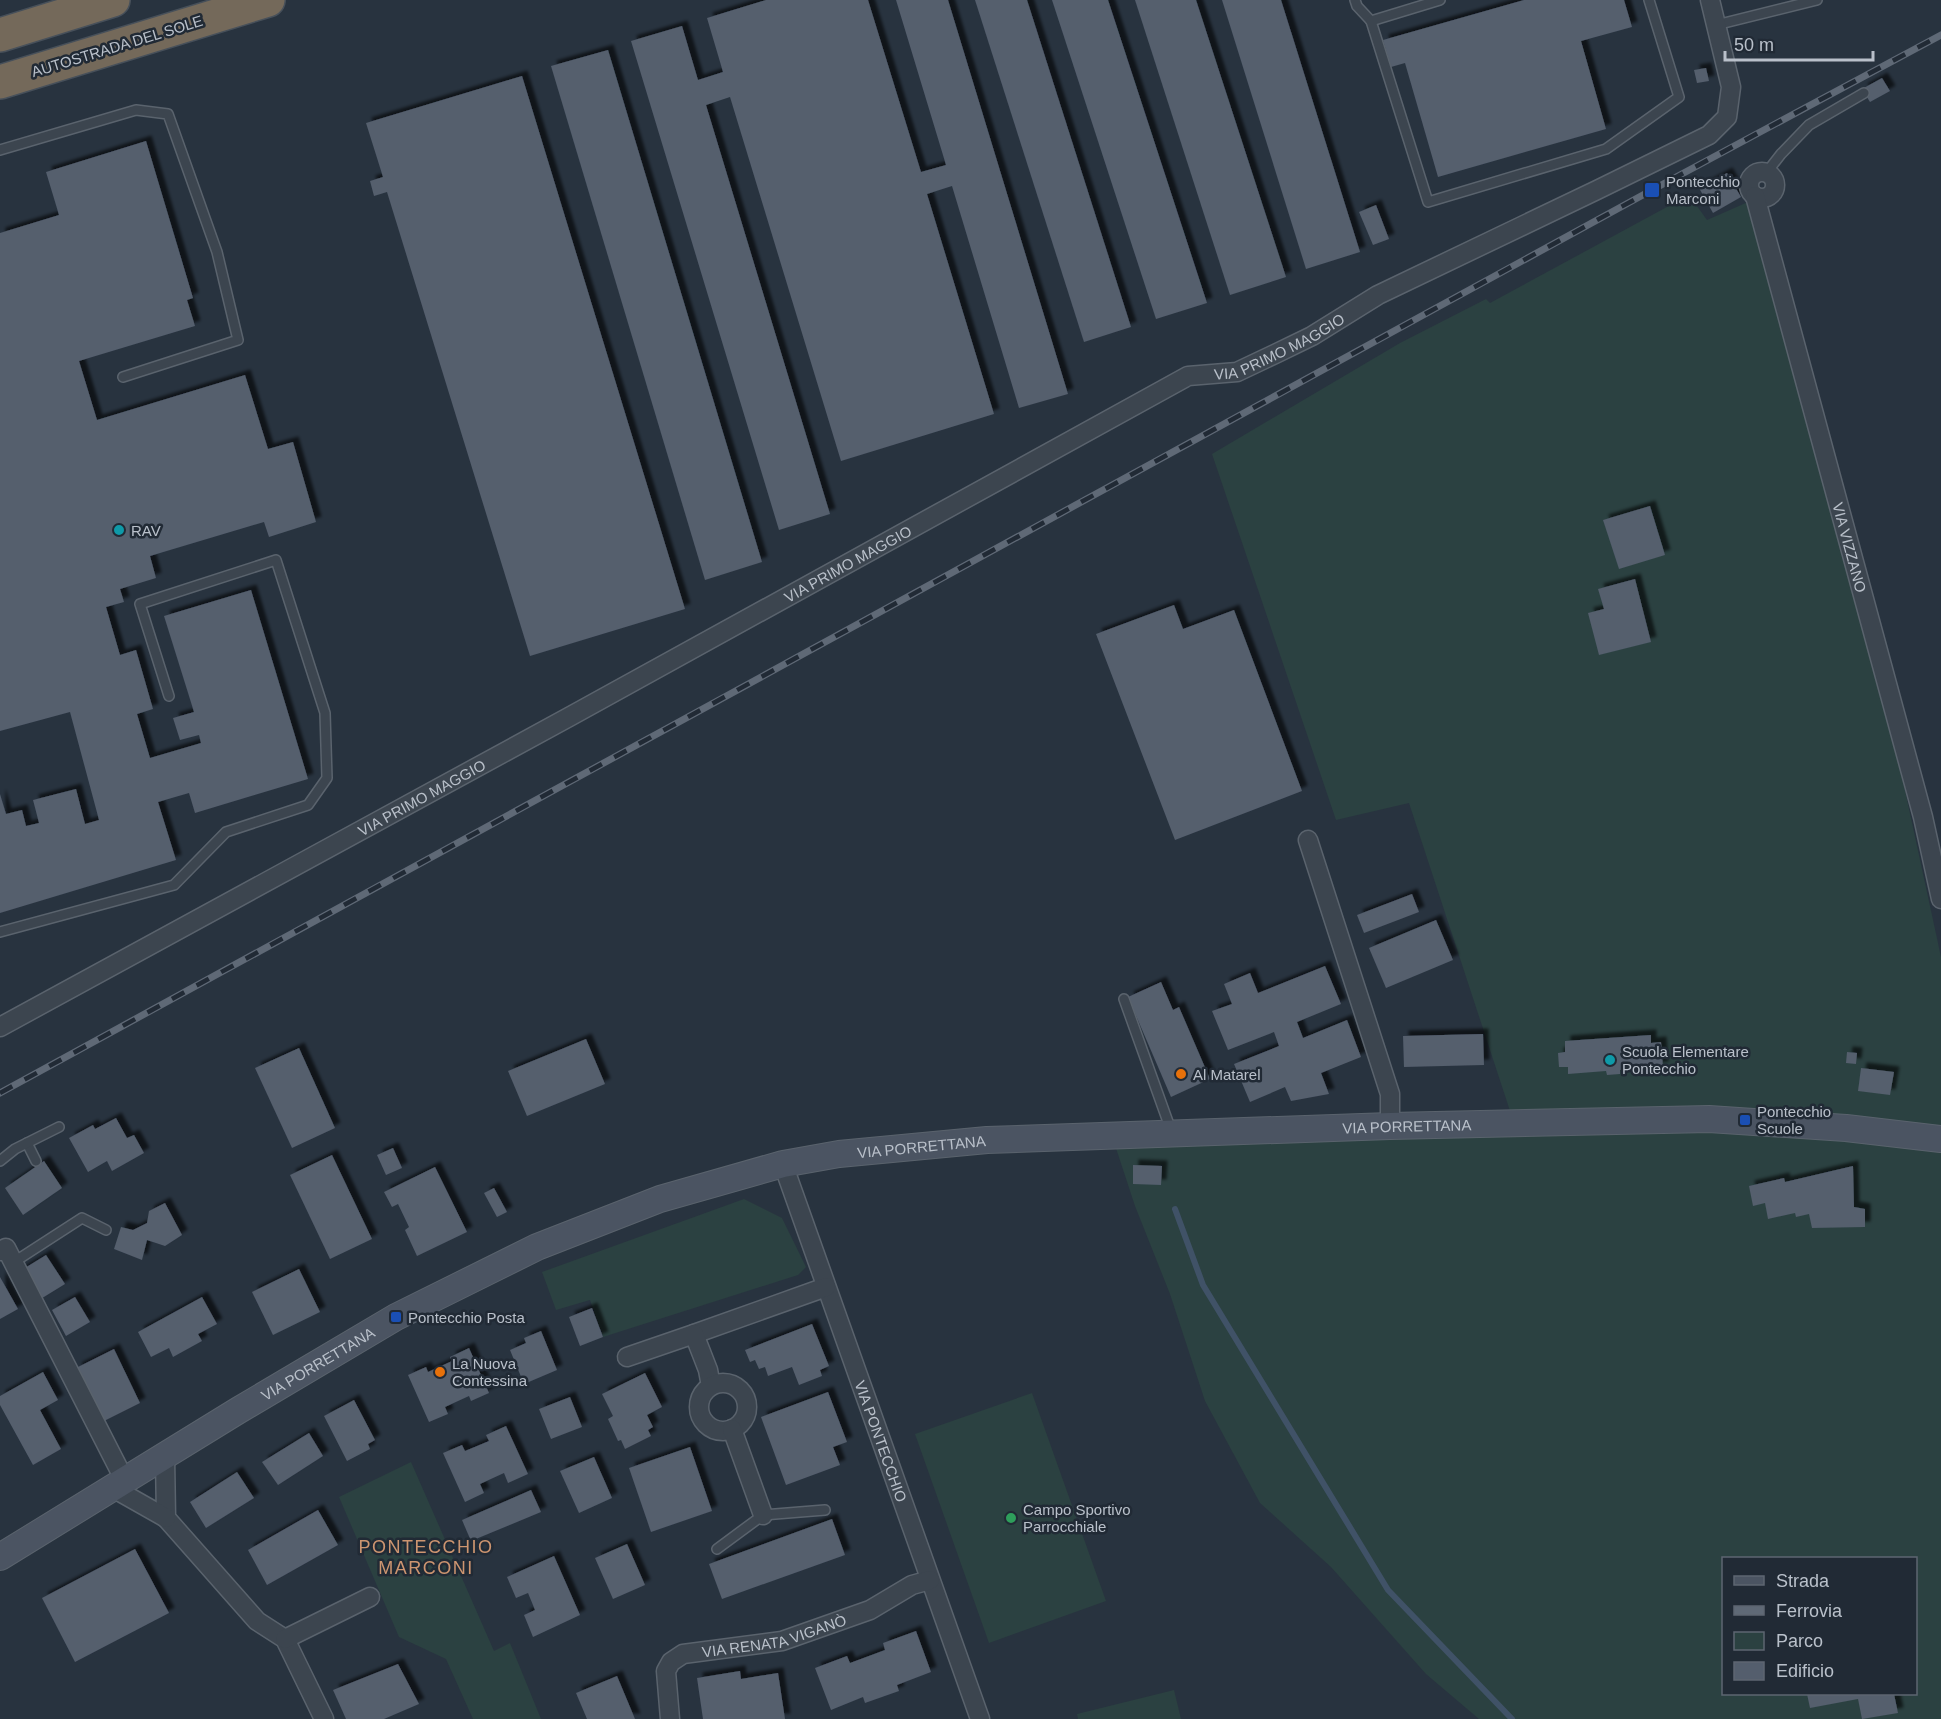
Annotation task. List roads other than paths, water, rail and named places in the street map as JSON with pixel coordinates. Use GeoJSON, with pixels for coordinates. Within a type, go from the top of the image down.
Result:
{"type":"FeatureCollection","features":[{"type":"Feature","properties":{"kind":"highway"},"geometry":{"type":"LineString","coordinates":[[0,35],[113,0]]}},
{"type":"Feature","properties":{"kind":"highway","name":"AUTOSTRADA DEL SOLE"},"geometry":{"type":"LineString","coordinates":[[0,82],[268,0]]}},
{"type":"Feature","properties":{"kind":"main road","name":"VIA PORRETTANA"},"geometry":{"type":"LineString","coordinates":[[0,1557],[396,1317],[537,1247],[660,1199],[783,1164],[839,1154],[987,1140],[1390,1126],[1709,1119],[1846,1128],[1941,1139]]}},
{"type":"Feature","properties":{"kind":"street"},"geometry":{"type":"LineString","coordinates":[[1710,0],[1716,25]]}},
{"type":"Feature","properties":{"kind":"street","name":"VIA PRIMO MAGGIO"},"geometry":{"type":"LineString","coordinates":[[0,1027],[560,723],[1188,376],[1237,372],[1312,336],[1378,295],[1709,135],[1726,117],[1731,87],[1716,25]]}},
{"type":"Feature","properties":{"kind":"street","name":"VIA VIZZANO"},"geometry":{"type":"LineString","coordinates":[[1767,172],[1758,172],[1751,177],[1748,185],[1750,190],[1761,196],[1762,219],[1920,806],[1941,899]]}},
{"type":"Feature","properties":{"kind":"street"},"geometry":{"type":"LineString","coordinates":[[1308,840],[1390,1094],[1390,1126]]}},
{"type":"Feature","properties":{"kind":"street","name":"VIA PONTECCHIO"},"geometry":{"type":"LineString","coordinates":[[783,1164],[980,1719]]}},
{"type":"Feature","properties":{"kind":"street"},"geometry":{"type":"LineString","coordinates":[[4,1251],[119,1484],[166,1518],[257,1621],[285,1639],[324,1719]]}},
{"type":"Feature","properties":{"kind":"street"},"geometry":{"type":"LineString","coordinates":[[627,1357],[826,1287]]}},
{"type":"Feature","properties":{"kind":"street"},"geometry":{"type":"LineString","coordinates":[[694,1334],[708,1370],[711,1386]]}},
{"type":"Feature","properties":{"kind":"street"},"geometry":{"type":"LineString","coordinates":[[722,1383],[733,1385],[741,1392],[746,1402],[746,1413],[741,1423],[732,1429],[722,1431],[712,1428],[699,1412],[699,1401],[703,1392],[711,1386],[722,1383]]}},
{"type":"Feature","properties":{"kind":"street"},"geometry":{"type":"LineString","coordinates":[[732,1429],[763,1515]]}},
{"type":"Feature","properties":{"kind":"street"},"geometry":{"type":"LineString","coordinates":[[165,1456],[166,1518]]}},
{"type":"Feature","properties":{"kind":"street","name":"VIA RENATA VIGANÒ"},"geometry":{"type":"LineString","coordinates":[[670,1719],[666,1671],[671,1662],[683,1654],[782,1641],[870,1610],[912,1585],[930,1580]]}},
{"type":"Feature","properties":{"kind":"street"},"geometry":{"type":"LineString","coordinates":[[285,1639],[369,1597]]}},
{"type":"Feature","properties":{"kind":"lane"},"geometry":{"type":"LineString","coordinates":[[1355,0],[1357,6],[1371,21],[1428,202],[1606,149],[1678,98],[1649,0]]}},
{"type":"Feature","properties":{"kind":"lane"},"geometry":{"type":"LineString","coordinates":[[1371,21],[1440,0]]}},
{"type":"Feature","properties":{"kind":"lane"},"geometry":{"type":"LineString","coordinates":[[1716,25],[1817,0]]}},
{"type":"Feature","properties":{"kind":"lane"},"geometry":{"type":"LineString","coordinates":[[1767,172],[1809,124],[1864,93]]}},
{"type":"Feature","properties":{"kind":"lane"},"geometry":{"type":"LineString","coordinates":[[0,150],[136,110],[168,114],[217,252],[238,340],[123,377]]}},
{"type":"Feature","properties":{"kind":"lane"},"geometry":{"type":"LineString","coordinates":[[0,932],[174,885],[226,832],[308,805],[327,778],[325,713],[276,560],[140,604],[169,696]]}},
{"type":"Feature","properties":{"kind":"lane"},"geometry":{"type":"LineString","coordinates":[[1124,999],[1173,1134]]}},
{"type":"Feature","properties":{"kind":"lane"},"geometry":{"type":"LineString","coordinates":[[0,1161],[15,1149],[59,1127]]}},
{"type":"Feature","properties":{"kind":"lane"},"geometry":{"type":"LineString","coordinates":[[27,1143],[36,1161]]}},
{"type":"Feature","properties":{"kind":"lane"},"geometry":{"type":"LineString","coordinates":[[4,1251],[82,1218],[106,1230]]}},
{"type":"Feature","properties":{"kind":"lane"},"geometry":{"type":"LineString","coordinates":[[717,1549],[763,1515],[825,1510]]}},
{"type":"Feature","properties":{"kind":"waterway"},"geometry":{"type":"LineString","coordinates":[[1175,1209],[1203,1285],[1388,1590],[1512,1719]]}},
{"type":"Feature","properties":{"kind":"railway"},"geometry":{"type":"LineString","coordinates":[[0,1093],[1652,190],[1941,35]]}},
{"type":"Feature","properties":{"kind":"place","name":"Pontecchio Marconi"},"geometry":{"type":"Point","coordinates":[1652,190]}},
{"type":"Feature","properties":{"kind":"place","name":"RAV"},"geometry":{"type":"Point","coordinates":[119,530]}},
{"type":"Feature","properties":{"kind":"place","name":"Scuola Elementare Pontecchio"},"geometry":{"type":"Point","coordinates":[1610,1060]}},
{"type":"Feature","properties":{"kind":"place","name":"Al Matarel"},"geometry":{"type":"Point","coordinates":[1181,1074]}},
{"type":"Feature","properties":{"kind":"place","name":"Pontecchio Scuole"},"geometry":{"type":"Point","coordinates":[1745,1120]}},
{"type":"Feature","properties":{"kind":"place","name":"Pontecchio Posta"},"geometry":{"type":"Point","coordinates":[396,1317]}},
{"type":"Feature","properties":{"kind":"place","name":"La Nuova Contessina"},"geometry":{"type":"Point","coordinates":[440,1372]}},
{"type":"Feature","properties":{"kind":"place","name":"Campo Sportivo Parrocchiale"},"geometry":{"type":"Point","coordinates":[1011,1518]}},
{"type":"Feature","properties":{"kind":"district","name":"PONTECCHIO MARCONI"},"geometry":{"type":"Point","coordinates":[426,1557]}}]}
